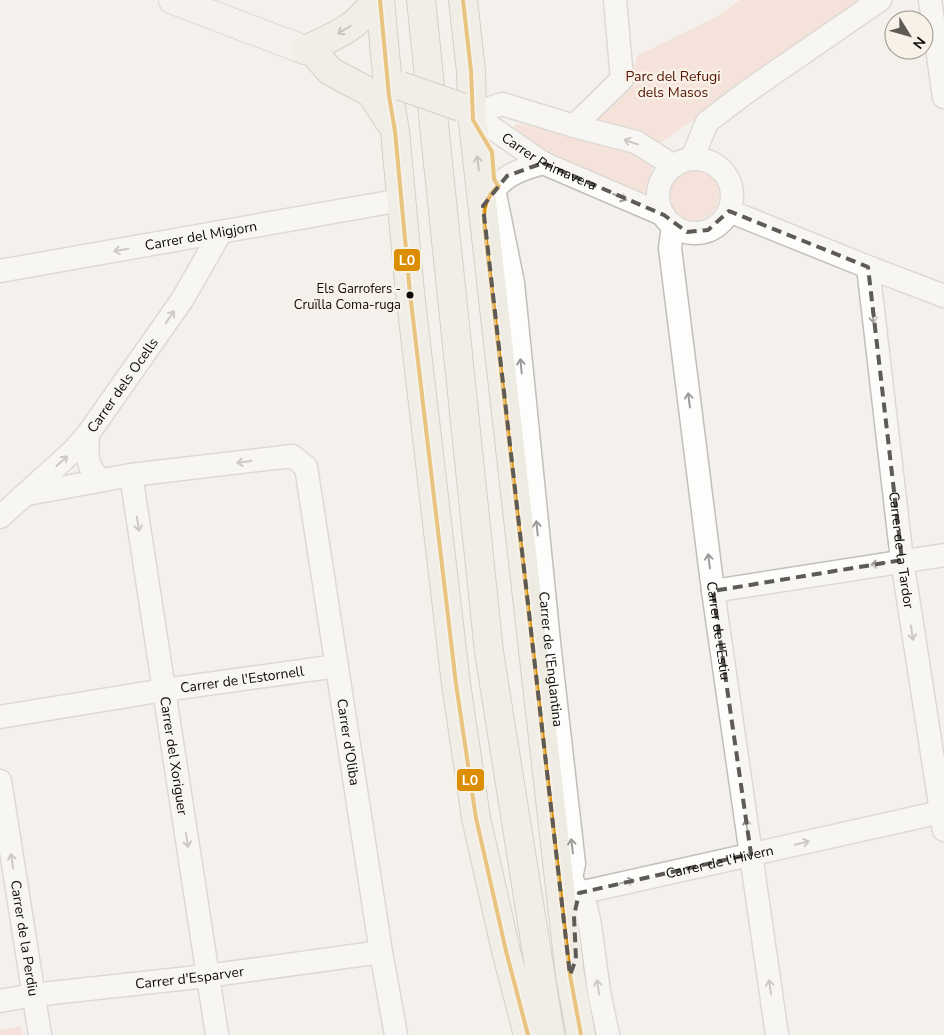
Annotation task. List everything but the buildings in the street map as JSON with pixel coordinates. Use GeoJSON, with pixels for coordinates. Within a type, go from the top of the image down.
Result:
{"type":"FeatureCollection","features":[{"type":"Feature","properties":{"kind":"main road"},"geometry":{"type":"LineString","coordinates":[[310,52],[356,23],[374,0]]}},
{"type":"Feature","properties":{"kind":"main road"},"geometry":{"type":"LineString","coordinates":[[380,0],[395,84],[389,96],[395,131],[410,293],[456,684],[475,808],[506,951],[528,1035]]}},
{"type":"Feature","properties":{"kind":"main road"},"geometry":{"type":"LineString","coordinates":[[421,0],[489,652],[550,1035]]}},
{"type":"Feature","properties":{"kind":"main road"},"geometry":{"type":"LineString","coordinates":[[463,0],[471,71],[466,110],[488,198],[570,975],[581,1035]]}},
{"type":"Feature","properties":{"kind":"main road"},"geometry":{"type":"LineString","coordinates":[[310,52],[466,110]]}},
{"type":"Feature","properties":{"kind":"main road"},"geometry":{"type":"LineString","coordinates":[[310,52],[330,71],[371,93],[395,131]]}},
{"type":"Feature","properties":{"kind":"street"},"geometry":{"type":"LineString","coordinates":[[173,0],[310,52]]}},
{"type":"Feature","properties":{"kind":"street"},"geometry":{"type":"LineString","coordinates":[[574,126],[622,79],[616,0]]}},
{"type":"Feature","properties":{"kind":"street"},"geometry":{"type":"LineString","coordinates":[[466,110],[502,104],[574,126],[636,142],[683,162],[714,163],[723,171],[730,183],[732,195],[729,211],[717,225],[698,233],[687,232],[668,220],[659,202],[659,188],[664,176],[683,162],[707,122],[748,91],[880,0]]}},
{"type":"Feature","properties":{"kind":"street"},"geometry":{"type":"LineString","coordinates":[[930,0],[939,33],[944,97]]}},
{"type":"Feature","properties":{"kind":"street","name":"Carrer Primavera"},"geometry":{"type":"LineString","coordinates":[[466,110],[543,163],[668,220]]}},
{"type":"Feature","properties":{"kind":"street"},"geometry":{"type":"LineString","coordinates":[[488,198],[507,176],[519,170],[543,163]]}},
{"type":"Feature","properties":{"kind":"street","name":"Carrer de l'Englantina"},"geometry":{"type":"LineString","coordinates":[[488,198],[513,283],[548,632],[574,864],[572,878],[586,907],[599,992],[608,1035]]}},
{"type":"Feature","properties":{"kind":"street","name":"Carrer del Migjorn"},"geometry":{"type":"LineString","coordinates":[[0,270],[401,200]]}},
{"type":"Feature","properties":{"kind":"street"},"geometry":{"type":"LineString","coordinates":[[729,211],[944,296]]}},
{"type":"Feature","properties":{"kind":"street","name":"Carrer de l'Estiu"},"geometry":{"type":"LineString","coordinates":[[668,220],[713,591],[777,1035]]}},
{"type":"Feature","properties":{"kind":"street","name":"Carrer dels Ocells"},"geometry":{"type":"LineString","coordinates":[[0,517],[72,452],[88,434],[182,300],[221,232]]}},
{"type":"Feature","properties":{"kind":"street","name":"Carrer de la Tardor"},"geometry":{"type":"LineString","coordinates":[[868,267],[902,560],[943,821]]}},
{"type":"Feature","properties":{"kind":"street"},"geometry":{"type":"LineString","coordinates":[[88,434],[87,458],[93,472],[101,480]]}},
{"type":"Feature","properties":{"kind":"street","name":"Carrer d'Oliba"},"geometry":{"type":"LineString","coordinates":[[131,476],[292,456],[306,468],[380,952],[396,1035]]}},
{"type":"Feature","properties":{"kind":"street"},"geometry":{"type":"LineString","coordinates":[[27,494],[131,476]]}},
{"type":"Feature","properties":{"kind":"street","name":"Carrer del Xoriguer"},"geometry":{"type":"LineString","coordinates":[[131,476],[217,1035]]}},
{"type":"Feature","properties":{"kind":"street"},"geometry":{"type":"LineString","coordinates":[[713,591],[944,554]]}},
{"type":"Feature","properties":{"kind":"street","name":"Carrer de l'Estornell"},"geometry":{"type":"LineString","coordinates":[[0,717],[164,690],[337,666]]}},
{"type":"Feature","properties":{"kind":"street","name":"Carrer de la Perdiu"},"geometry":{"type":"LineString","coordinates":[[0,781],[40,1035]]}},
{"type":"Feature","properties":{"kind":"street","name":"Carrer de l'Hivern"},"geometry":{"type":"LineString","coordinates":[[579,893],[751,854],[943,821]]}},
{"type":"Feature","properties":{"kind":"street"},"geometry":{"type":"LineString","coordinates":[[570,975],[576,959],[574,916],[579,893]]}},
{"type":"Feature","properties":{"kind":"street","name":"Carrer d'Esparver"},"geometry":{"type":"LineString","coordinates":[[0,1002],[33,995],[207,976],[380,952]]}},
{"type":"Feature","properties":{"kind":"highlighted area"},"geometry":{"type":"Polygon","coordinates":[[[543,163],[664,215],[687,232],[708,230],[729,211],[868,267],[902,560],[713,591],[751,854],[579,893],[574,916],[576,959],[570,975],[483,206],[507,176],[543,163]]]}},
{"type":"Feature","properties":{"kind":"green space","name":"Parc del Refugi dels Masos"},"geometry":{"type":"Polygon","coordinates":[[[740,0],[866,0],[656,146],[592,122],[630,89],[637,56],[716,17],[740,0]]]}},
{"type":"Feature","properties":{"kind":"green space"},"geometry":{"type":"Polygon","coordinates":[[[516,124],[587,138],[640,158],[652,166],[647,190],[630,197],[561,162],[511,132],[516,124]]]}},
{"type":"Feature","properties":{"kind":"green space"},"geometry":{"type":"Polygon","coordinates":[[[694,170],[712,177],[719,195],[712,213],[694,220],[676,213],[669,195],[676,177],[694,170]]]}},
{"type":"Feature","properties":{"kind":"green space"},"geometry":{"type":"Polygon","coordinates":[[[20,1026],[23,1035],[0,1035],[0,1030],[20,1026]]]}},
{"type":"Feature","properties":{"kind":"transit line","name":"L0"},"geometry":{"type":"LineString","coordinates":[[380,0],[389,96],[395,131],[410,293],[456,684],[476,818],[506,951],[528,1035]]}},
{"type":"Feature","properties":{"kind":"transit line","name":"L0"},"geometry":{"type":"LineString","coordinates":[[463,0],[471,71],[473,120],[492,152],[494,179],[498,186],[486,202],[484,222],[570,975],[581,1035]]}},
{"type":"Feature","properties":{"kind":"place","name":"Els Garrofers - Cruïlla Coma-ruga"},"geometry":{"type":"Point","coordinates":[410,295]}}]}
